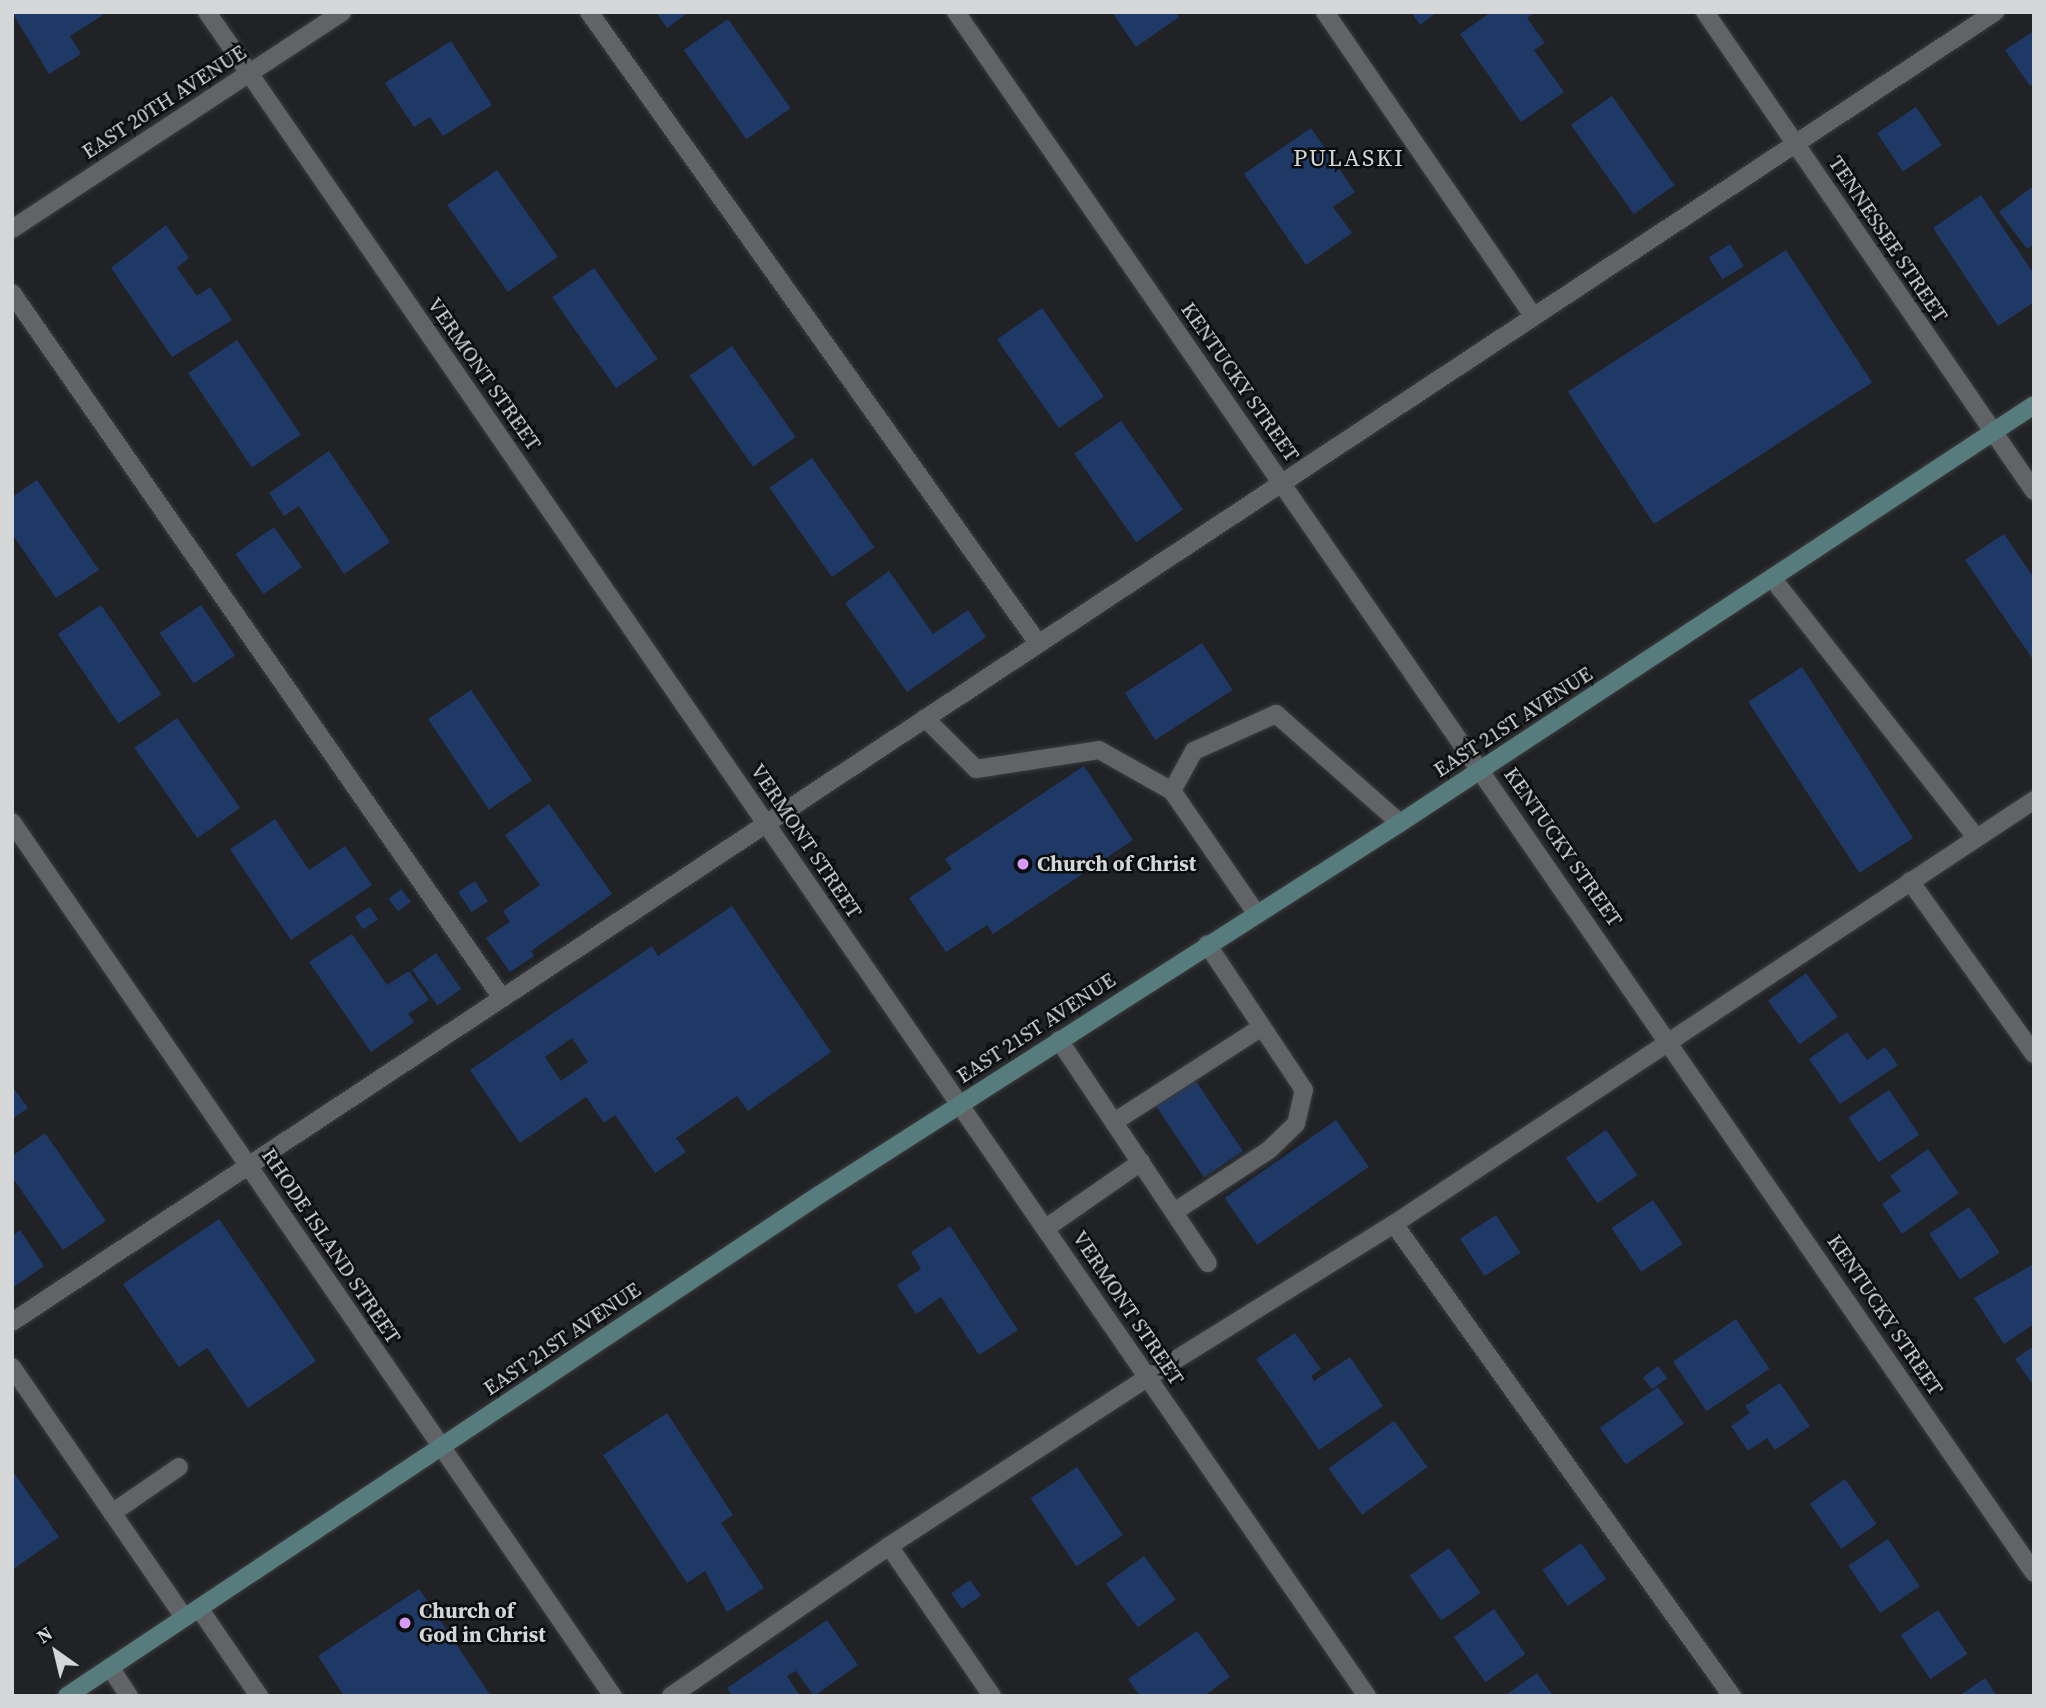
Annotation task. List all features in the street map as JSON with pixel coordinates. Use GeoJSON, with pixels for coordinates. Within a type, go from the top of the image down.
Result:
{"type":"FeatureCollection","features":[{"type":"Feature","properties":{"kind":"street","name":"VERMONT STREET"},"geometry":{"type":"LineString","coordinates":[[207,12],[1367,1696]]}},
{"type":"Feature","properties":{"kind":"street","name":"EAST 20TH AVENUE"},"geometry":{"type":"LineString","coordinates":[[12,229],[342,12]]}},
{"type":"Feature","properties":{"kind":"street"},"geometry":{"type":"LineString","coordinates":[[589,12],[1038,643]]}},
{"type":"Feature","properties":{"kind":"street","name":"KENTUCKY STREET"},"geometry":{"type":"LineString","coordinates":[[956,12],[1670,1041],[2034,1573]]}},
{"type":"Feature","properties":{"kind":"street"},"geometry":{"type":"LineString","coordinates":[[1325,12],[1533,316]]}},
{"type":"Feature","properties":{"kind":"street","name":"TENNESSEE STREET"},"geometry":{"type":"LineString","coordinates":[[1704,12],[2034,491]]}},
{"type":"Feature","properties":{"kind":"street"},"geometry":{"type":"LineString","coordinates":[[12,1322],[1533,316],[1796,146],[1994,12]]}},
{"type":"Feature","properties":{"kind":"street"},"geometry":{"type":"LineString","coordinates":[[12,293],[502,999]]}},
{"type":"Feature","properties":{"kind":"street","name":"EAST 21ST AVENUE"},"geometry":{"type":"LineString","coordinates":[[67,1696],[959,1104],[1400,823],[2034,405]]}},
{"type":"Feature","properties":{"kind":"street"},"geometry":{"type":"LineString","coordinates":[[1772,578],[1976,837]]}},
{"type":"Feature","properties":{"kind":"street"},"geometry":{"type":"LineString","coordinates":[[1172,791],[1194,751],[1276,714],[1400,823]]}},
{"type":"Feature","properties":{"kind":"street"},"geometry":{"type":"LineString","coordinates":[[925,718],[976,769],[1099,750],[1172,791],[1256,913]]}},
{"type":"Feature","properties":{"kind":"street"},"geometry":{"type":"LineString","coordinates":[[671,1696],[889,1546],[1148,1377],[1394,1224],[2034,800]]}},
{"type":"Feature","properties":{"kind":"street","name":"RHODE ISLAND STREET"},"geometry":{"type":"LineString","coordinates":[[12,822],[613,1696]]}},
{"type":"Feature","properties":{"kind":"street"},"geometry":{"type":"LineString","coordinates":[[1910,881],[2034,1054]]}},
{"type":"Feature","properties":{"kind":"street"},"geometry":{"type":"LineString","coordinates":[[1174,1212],[1269,1150],[1296,1124],[1304,1090],[1207,944]]}},
{"type":"Feature","properties":{"kind":"street"},"geometry":{"type":"LineString","coordinates":[[1114,1122],[1262,1027]]}},
{"type":"Feature","properties":{"kind":"street"},"geometry":{"type":"LineString","coordinates":[[1059,1040],[1208,1263]]}},
{"type":"Feature","properties":{"kind":"street"},"geometry":{"type":"LineString","coordinates":[[1046,1228],[1141,1162]]}},
{"type":"Feature","properties":{"kind":"street"},"geometry":{"type":"LineString","coordinates":[[1394,1224],[1732,1696]]}},
{"type":"Feature","properties":{"kind":"street"},"geometry":{"type":"LineString","coordinates":[[12,1367],[112,1513],[259,1696]]}},
{"type":"Feature","properties":{"kind":"street"},"geometry":{"type":"LineString","coordinates":[[112,1513],[179,1467]]}},
{"type":"Feature","properties":{"kind":"street"},"geometry":{"type":"LineString","coordinates":[[889,1546],[992,1696]]}},
{"type":"Feature","properties":{"kind":"street"},"geometry":{"type":"LineString","coordinates":[[110,1667],[129,1696]]}},
{"type":"Feature","properties":{"kind":"building"},"geometry":{"type":"Polygon","coordinates":[[[12,12],[102,12],[103,15],[70,36],[81,54],[49,74],[12,12]]]}},
{"type":"Feature","properties":{"kind":"building"},"geometry":{"type":"Polygon","coordinates":[[[656,12],[689,12],[667,28],[656,12]]]}},
{"type":"Feature","properties":{"kind":"building"},"geometry":{"type":"Polygon","coordinates":[[[1112,12],[1176,12],[1179,17],[1136,47],[1112,12]]]}},
{"type":"Feature","properties":{"kind":"building"},"geometry":{"type":"Polygon","coordinates":[[[1411,12],[1437,12],[1420,25],[1411,12]]]}},
{"type":"Feature","properties":{"kind":"building"},"geometry":{"type":"Polygon","coordinates":[[[1491,12],[1536,12],[1527,18],[1545,43],[1534,50],[1564,92],[1521,122],[1460,34],[1491,12]]]}},
{"type":"Feature","properties":{"kind":"building"},"geometry":{"type":"Polygon","coordinates":[[[728,19],[791,108],[746,139],[684,50],[728,19]]]}},
{"type":"Feature","properties":{"kind":"building"},"geometry":{"type":"Polygon","coordinates":[[[2034,31],[2034,84],[2030,86],[2005,50],[2034,31]]]}},
{"type":"Feature","properties":{"kind":"building"},"geometry":{"type":"Polygon","coordinates":[[[451,41],[492,105],[443,136],[430,117],[414,127],[385,83],[451,41]]]}},
{"type":"Feature","properties":{"kind":"building"},"geometry":{"type":"Polygon","coordinates":[[[1612,96],[1675,185],[1634,214],[1571,125],[1612,96]]]}},
{"type":"Feature","properties":{"kind":"building"},"geometry":{"type":"Polygon","coordinates":[[[1916,107],[1942,145],[1903,171],[1877,133],[1916,107]]]}},
{"type":"Feature","properties":{"kind":"building"},"geometry":{"type":"Polygon","coordinates":[[[1311,128],[1355,192],[1333,207],[1352,233],[1306,265],[1244,174],[1311,128]]]}},
{"type":"Feature","properties":{"kind":"building"},"geometry":{"type":"Polygon","coordinates":[[[497,170],[558,257],[508,292],[447,205],[497,170]]]}},
{"type":"Feature","properties":{"kind":"building"},"geometry":{"type":"Polygon","coordinates":[[[2032,187],[2034,244],[2027,249],[1999,212],[2032,187]]]}},
{"type":"Feature","properties":{"kind":"building"},"geometry":{"type":"Polygon","coordinates":[[[1981,195],[2034,274],[2034,302],[1998,326],[1933,228],[1981,195]]]}},
{"type":"Feature","properties":{"kind":"building"},"geometry":{"type":"Polygon","coordinates":[[[166,225],[189,258],[177,268],[197,296],[210,287],[232,320],[172,357],[111,268],[166,225]]]}},
{"type":"Feature","properties":{"kind":"building"},"geometry":{"type":"Polygon","coordinates":[[[1730,244],[1744,266],[1723,279],[1709,257],[1730,244]]]}},
{"type":"Feature","properties":{"kind":"building"},"geometry":{"type":"Polygon","coordinates":[[[1786,250],[1872,383],[1654,524],[1568,392],[1786,250]]]}},
{"type":"Feature","properties":{"kind":"building"},"geometry":{"type":"Polygon","coordinates":[[[594,268],[658,359],[616,388],[552,297],[594,268]]]}},
{"type":"Feature","properties":{"kind":"building"},"geometry":{"type":"Polygon","coordinates":[[[1042,308],[1104,396],[1059,428],[997,340],[1042,308]]]}},
{"type":"Feature","properties":{"kind":"building"},"geometry":{"type":"Polygon","coordinates":[[[237,340],[301,435],[252,468],[188,373],[237,340]]]}},
{"type":"Feature","properties":{"kind":"building"},"geometry":{"type":"Polygon","coordinates":[[[732,346],[796,437],[753,467],[689,376],[732,346]]]}},
{"type":"Feature","properties":{"kind":"building"},"geometry":{"type":"Polygon","coordinates":[[[1121,421],[1183,509],[1136,542],[1074,454],[1121,421]]]}},
{"type":"Feature","properties":{"kind":"building"},"geometry":{"type":"Polygon","coordinates":[[[329,451],[390,542],[344,574],[299,506],[284,516],[269,493],[329,451]]]}},
{"type":"Feature","properties":{"kind":"building"},"geometry":{"type":"Polygon","coordinates":[[[812,458],[875,547],[832,577],[769,488],[812,458]]]}},
{"type":"Feature","properties":{"kind":"building"},"geometry":{"type":"Polygon","coordinates":[[[37,480],[99,570],[56,598],[12,534],[12,497],[37,480]]]}},
{"type":"Feature","properties":{"kind":"building"},"geometry":{"type":"Polygon","coordinates":[[[274,527],[302,567],[264,594],[235,554],[274,527]]]}},
{"type":"Feature","properties":{"kind":"building"},"geometry":{"type":"Polygon","coordinates":[[[2004,534],[2034,578],[2034,661],[1965,560],[2004,534]]]}},
{"type":"Feature","properties":{"kind":"building"},"geometry":{"type":"Polygon","coordinates":[[[889,571],[933,634],[968,610],[986,637],[907,692],[845,603],[889,571]]]}},
{"type":"Feature","properties":{"kind":"building"},"geometry":{"type":"Polygon","coordinates":[[[101,605],[161,695],[118,724],[58,634],[101,605]]]}},
{"type":"Feature","properties":{"kind":"building"},"geometry":{"type":"Polygon","coordinates":[[[201,605],[235,656],[194,684],[160,633],[201,605]]]}},
{"type":"Feature","properties":{"kind":"building"},"geometry":{"type":"Polygon","coordinates":[[[1202,643],[1232,690],[1155,740],[1125,693],[1202,643]]]}},
{"type":"Feature","properties":{"kind":"building"},"geometry":{"type":"Polygon","coordinates":[[[1802,667],[1913,838],[1859,873],[1748,702],[1802,667]]]}},
{"type":"Feature","properties":{"kind":"building"},"geometry":{"type":"Polygon","coordinates":[[[471,690],[532,780],[489,809],[428,719],[471,690]]]}},
{"type":"Feature","properties":{"kind":"building"},"geometry":{"type":"Polygon","coordinates":[[[177,718],[240,808],[197,838],[134,748],[177,718]]]}},
{"type":"Feature","properties":{"kind":"building","name":"Church of Christ"},"geometry":{"type":"Polygon","coordinates":[[[1084,766],[1133,840],[993,934],[987,925],[946,952],[909,898],[952,869],[945,859],[1084,766]]]}},
{"type":"Feature","properties":{"kind":"building"},"geometry":{"type":"Polygon","coordinates":[[[549,804],[612,894],[531,951],[534,956],[510,972],[486,938],[510,922],[503,911],[540,885],[505,835],[549,804]]]}},
{"type":"Feature","properties":{"kind":"building"},"geometry":{"type":"Polygon","coordinates":[[[275,819],[309,870],[345,846],[372,885],[291,940],[230,849],[275,819]]]}},
{"type":"Feature","properties":{"kind":"building"},"geometry":{"type":"Polygon","coordinates":[[[475,881],[488,901],[471,912],[458,892],[475,881]]]}},
{"type":"Feature","properties":{"kind":"building"},"geometry":{"type":"Polygon","coordinates":[[[401,889],[411,902],[398,911],[388,899],[401,889]]]}},
{"type":"Feature","properties":{"kind":"building"},"geometry":{"type":"Polygon","coordinates":[[[732,906],[831,1052],[748,1111],[737,1096],[676,1138],[686,1152],[655,1173],[615,1115],[604,1123],[586,1097],[520,1143],[470,1070],[652,946],[658,956],[732,906]],[[572,1038],[545,1057],[561,1081],[588,1062],[572,1038]]]}},
{"type":"Feature","properties":{"kind":"building"},"geometry":{"type":"Polygon","coordinates":[[[370,907],[378,920],[363,929],[355,917],[370,907]]]}},
{"type":"Feature","properties":{"kind":"building"},"geometry":{"type":"Polygon","coordinates":[[[352,934],[387,985],[409,971],[429,1000],[408,1014],[414,1022],[371,1052],[309,962],[352,934]]]}},
{"type":"Feature","properties":{"kind":"building"},"geometry":{"type":"Polygon","coordinates":[[[436,953],[461,989],[437,1006],[412,970],[436,953]]]}},
{"type":"Feature","properties":{"kind":"building"},"geometry":{"type":"Polygon","coordinates":[[[1806,973],[1838,1017],[1800,1044],[1768,1001],[1806,973]]]}},
{"type":"Feature","properties":{"kind":"building"},"geometry":{"type":"Polygon","coordinates":[[[1847,1032],[1867,1060],[1885,1047],[1898,1065],[1840,1104],[1809,1059],[1847,1032]]]}},
{"type":"Feature","properties":{"kind":"building"},"geometry":{"type":"Polygon","coordinates":[[[1191,1074],[1243,1151],[1204,1177],[1152,1100],[1191,1074]]]}},
{"type":"Feature","properties":{"kind":"building"},"geometry":{"type":"Polygon","coordinates":[[[12,1086],[28,1108],[12,1119],[12,1086]]]}},
{"type":"Feature","properties":{"kind":"building"},"geometry":{"type":"Polygon","coordinates":[[[1889,1090],[1919,1135],[1879,1162],[1848,1117],[1889,1090]]]}},
{"type":"Feature","properties":{"kind":"building"},"geometry":{"type":"Polygon","coordinates":[[[1336,1120],[1369,1167],[1257,1245],[1225,1198],[1336,1120]]]}},
{"type":"Feature","properties":{"kind":"building"},"geometry":{"type":"Polygon","coordinates":[[[1606,1130],[1638,1175],[1597,1203],[1566,1158],[1606,1130]]]}},
{"type":"Feature","properties":{"kind":"building"},"geometry":{"type":"Polygon","coordinates":[[[45,1133],[106,1221],[63,1250],[12,1177],[12,1156],[45,1133]]]}},
{"type":"Feature","properties":{"kind":"building"},"geometry":{"type":"Polygon","coordinates":[[[1928,1149],[1959,1193],[1902,1234],[1882,1204],[1901,1191],[1890,1176],[1928,1149]]]}},
{"type":"Feature","properties":{"kind":"building"},"geometry":{"type":"Polygon","coordinates":[[[1653,1200],[1683,1244],[1641,1272],[1612,1228],[1653,1200]]]}},
{"type":"Feature","properties":{"kind":"building"},"geometry":{"type":"Polygon","coordinates":[[[1969,1207],[2000,1253],[1960,1279],[1929,1234],[1969,1207]]]}},
{"type":"Feature","properties":{"kind":"building"},"geometry":{"type":"Polygon","coordinates":[[[1496,1215],[1521,1253],[1484,1276],[1460,1238],[1496,1215]]]}},
{"type":"Feature","properties":{"kind":"building"},"geometry":{"type":"Polygon","coordinates":[[[219,1219],[316,1361],[248,1408],[207,1348],[179,1367],[123,1284],[219,1219]]]}},
{"type":"Feature","properties":{"kind":"building"},"geometry":{"type":"Polygon","coordinates":[[[950,1226],[1018,1330],[979,1355],[941,1297],[916,1314],[897,1285],[921,1269],[911,1252],[950,1226]]]}},
{"type":"Feature","properties":{"kind":"building"},"geometry":{"type":"Polygon","coordinates":[[[20,1230],[44,1266],[12,1288],[12,1236],[20,1230]]]}},
{"type":"Feature","properties":{"kind":"building"},"geometry":{"type":"Polygon","coordinates":[[[2032,1265],[2034,1324],[2004,1344],[1974,1298],[2032,1265]]]}},
{"type":"Feature","properties":{"kind":"building"},"geometry":{"type":"Polygon","coordinates":[[[1736,1319],[1770,1369],[1707,1411],[1673,1361],[1736,1319]]]}},
{"type":"Feature","properties":{"kind":"building"},"geometry":{"type":"Polygon","coordinates":[[[1295,1333],[1321,1369],[1311,1376],[1314,1381],[1350,1357],[1383,1406],[1319,1450],[1256,1359],[1295,1333]]]}},
{"type":"Feature","properties":{"kind":"building"},"geometry":{"type":"Polygon","coordinates":[[[2034,1346],[2034,1386],[2015,1359],[2034,1346]]]}},
{"type":"Feature","properties":{"kind":"building"},"geometry":{"type":"Polygon","coordinates":[[[1658,1366],[1667,1378],[1652,1389],[1643,1377],[1658,1366]]]}},
{"type":"Feature","properties":{"kind":"building"},"geometry":{"type":"Polygon","coordinates":[[[1780,1383],[1810,1426],[1775,1450],[1767,1438],[1748,1451],[1731,1426],[1750,1413],[1745,1406],[1780,1383]]]}},
{"type":"Feature","properties":{"kind":"building"},"geometry":{"type":"Polygon","coordinates":[[[1658,1387],[1684,1424],[1626,1465],[1600,1428],[1658,1387]]]}},
{"type":"Feature","properties":{"kind":"building"},"geometry":{"type":"Polygon","coordinates":[[[667,1413],[733,1515],[721,1523],[764,1588],[727,1612],[705,1571],[687,1583],[603,1455],[667,1413]]]}},
{"type":"Feature","properties":{"kind":"building"},"geometry":{"type":"Polygon","coordinates":[[[1394,1421],[1428,1467],[1362,1515],[1328,1469],[1394,1421]]]}},
{"type":"Feature","properties":{"kind":"building"},"geometry":{"type":"Polygon","coordinates":[[[1077,1467],[1123,1535],[1076,1566],[1031,1498],[1077,1467]]]}},
{"type":"Feature","properties":{"kind":"building"},"geometry":{"type":"Polygon","coordinates":[[[12,1470],[59,1537],[12,1570],[12,1470]]]}},
{"type":"Feature","properties":{"kind":"building"},"geometry":{"type":"Polygon","coordinates":[[[1845,1479],[1877,1524],[1841,1549],[1810,1504],[1845,1479]]]}},
{"type":"Feature","properties":{"kind":"building"},"geometry":{"type":"Polygon","coordinates":[[[1888,1539],[1920,1586],[1880,1613],[1848,1566],[1888,1539]]]}},
{"type":"Feature","properties":{"kind":"building"},"geometry":{"type":"Polygon","coordinates":[[[1581,1543],[1606,1579],[1568,1606],[1542,1570],[1581,1543]]]}},
{"type":"Feature","properties":{"kind":"building"},"geometry":{"type":"Polygon","coordinates":[[[1449,1548],[1481,1593],[1441,1621],[1410,1576],[1449,1548]]]}},
{"type":"Feature","properties":{"kind":"building"},"geometry":{"type":"Polygon","coordinates":[[[1144,1556],[1176,1600],[1138,1627],[1106,1584],[1144,1556]]]}},
{"type":"Feature","properties":{"kind":"building"},"geometry":{"type":"Polygon","coordinates":[[[970,1580],[981,1596],[962,1609],[951,1593],[970,1580]]]}},
{"type":"Feature","properties":{"kind":"building","name":"Church of God in Christ"},"geometry":{"type":"Polygon","coordinates":[[[419,1589],[491,1696],[344,1696],[318,1656],[419,1589]]]}},
{"type":"Feature","properties":{"kind":"building"},"geometry":{"type":"Polygon","coordinates":[[[1494,1609],[1526,1654],[1485,1682],[1454,1637],[1494,1609]]]}},
{"type":"Feature","properties":{"kind":"building"},"geometry":{"type":"Polygon","coordinates":[[[1938,1610],[1968,1654],[1930,1679],[1901,1635],[1938,1610]]]}},
{"type":"Feature","properties":{"kind":"building"},"geometry":{"type":"Polygon","coordinates":[[[827,1620],[858,1665],[814,1696],[796,1671],[787,1676],[800,1696],[732,1696],[727,1688],[827,1620]]]}},
{"type":"Feature","properties":{"kind":"building"},"geometry":{"type":"Polygon","coordinates":[[[1197,1631],[1230,1677],[1204,1696],[1140,1696],[1128,1679],[1197,1631]]]}},
{"type":"Feature","properties":{"kind":"building"},"geometry":{"type":"Polygon","coordinates":[[[1537,1673],[1553,1696],[1504,1696],[1537,1673]]]}},
{"type":"Feature","properties":{"kind":"building"},"geometry":{"type":"Polygon","coordinates":[[[1985,1678],[1997,1696],[1959,1696],[1985,1678]]]}},
{"type":"Feature","properties":{"kind":"place","name":"Church of Christ"},"geometry":{"type":"Point","coordinates":[1023,864]}},
{"type":"Feature","properties":{"kind":"place","name":"Church of God in Christ"},"geometry":{"type":"Point","coordinates":[405,1623]}},
{"type":"Feature","properties":{"kind":"district","name":"PULASKI"},"geometry":{"type":"Point","coordinates":[1349,158]}}]}
